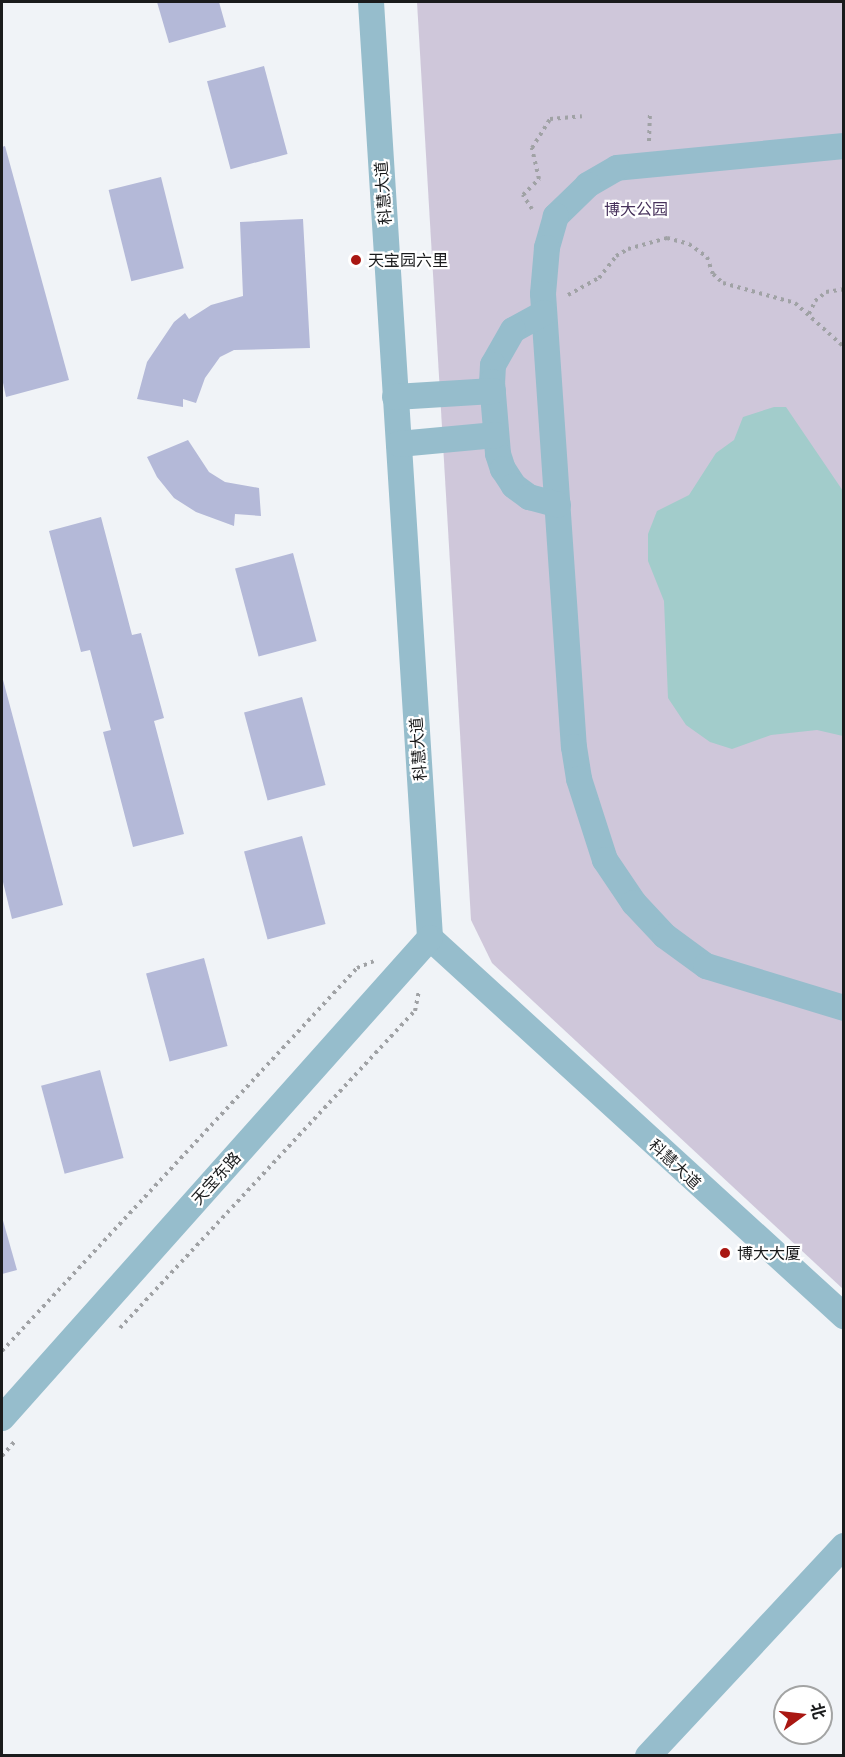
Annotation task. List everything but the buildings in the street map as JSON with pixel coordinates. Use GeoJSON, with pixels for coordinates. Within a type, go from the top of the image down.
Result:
{"type":"FeatureCollection","features":[{"type":"Feature","properties":{"kind":"street","name":"科慧大道"},"geometry":{"type":"LineString","coordinates":[[371,2],[430,938],[843,1316]]}},
{"type":"Feature","properties":{"kind":"street"},"geometry":{"type":"LineString","coordinates":[[843,146],[617,168],[588,185],[556,216],[549,240],[544,303],[574,747],[579,779],[605,860],[634,903],[665,936],[706,966],[843,1008]]}},
{"type":"Feature","properties":{"kind":"street"},"geometry":{"type":"LineString","coordinates":[[544,303],[513,330],[500,349],[493,365],[493,392],[498,454],[514,486],[529,497],[558,505]]}},
{"type":"Feature","properties":{"kind":"street"},"geometry":{"type":"LineString","coordinates":[[395,397],[493,392]]}},
{"type":"Feature","properties":{"kind":"street"},"geometry":{"type":"LineString","coordinates":[[399,444],[496,435]]}},
{"type":"Feature","properties":{"kind":"street","name":"天宝东路"},"geometry":{"type":"LineString","coordinates":[[2,1418],[430,938]]}},
{"type":"Feature","properties":{"kind":"street"},"geometry":{"type":"LineString","coordinates":[[648,1755],[843,1546]]}},
{"type":"Feature","properties":{"kind":"path"},"geometry":{"type":"LineString","coordinates":[[549,240],[523,195],[539,179],[532,148],[550,119],[582,116]]}},
{"type":"Feature","properties":{"kind":"path"},"geometry":{"type":"LineString","coordinates":[[544,303],[581,290],[599,279],[616,256],[645,242],[668,238],[689,244],[707,257],[713,274],[723,282],[780,297],[808,314],[843,346]]}},
{"type":"Feature","properties":{"kind":"path"},"geometry":{"type":"LineString","coordinates":[[808,314],[815,301],[826,292],[843,289]]}},
{"type":"Feature","properties":{"kind":"path"},"geometry":{"type":"LineString","coordinates":[[2,1352],[357,968],[378,959]]}},
{"type":"Feature","properties":{"kind":"path"},"geometry":{"type":"LineString","coordinates":[[115,1334],[415,1011],[421,979]]}},
{"type":"Feature","properties":{"kind":"path"},"geometry":{"type":"LineString","coordinates":[[2,1456],[18,1439]]}},
{"type":"Feature","properties":{"kind":"green space","name":"博大公园"},"geometry":{"type":"Polygon","coordinates":[[[417,2],[843,2],[843,1289],[492,963],[471,920],[417,2]]]}},
{"type":"Feature","properties":{"kind":"water"},"geometry":{"type":"Polygon","coordinates":[[[774,407],[786,407],[843,491],[843,736],[817,730],[771,735],[732,749],[710,742],[686,725],[668,698],[664,601],[648,561],[648,534],[657,511],[689,495],[716,453],[734,440],[743,417],[774,407]]]}},
{"type":"Feature","properties":{"kind":"place","name":"天宝园六里"},"geometry":{"type":"Point","coordinates":[356,260]}},
{"type":"Feature","properties":{"kind":"place","name":"博大大厦"},"geometry":{"type":"Point","coordinates":[725,1253]}}]}
